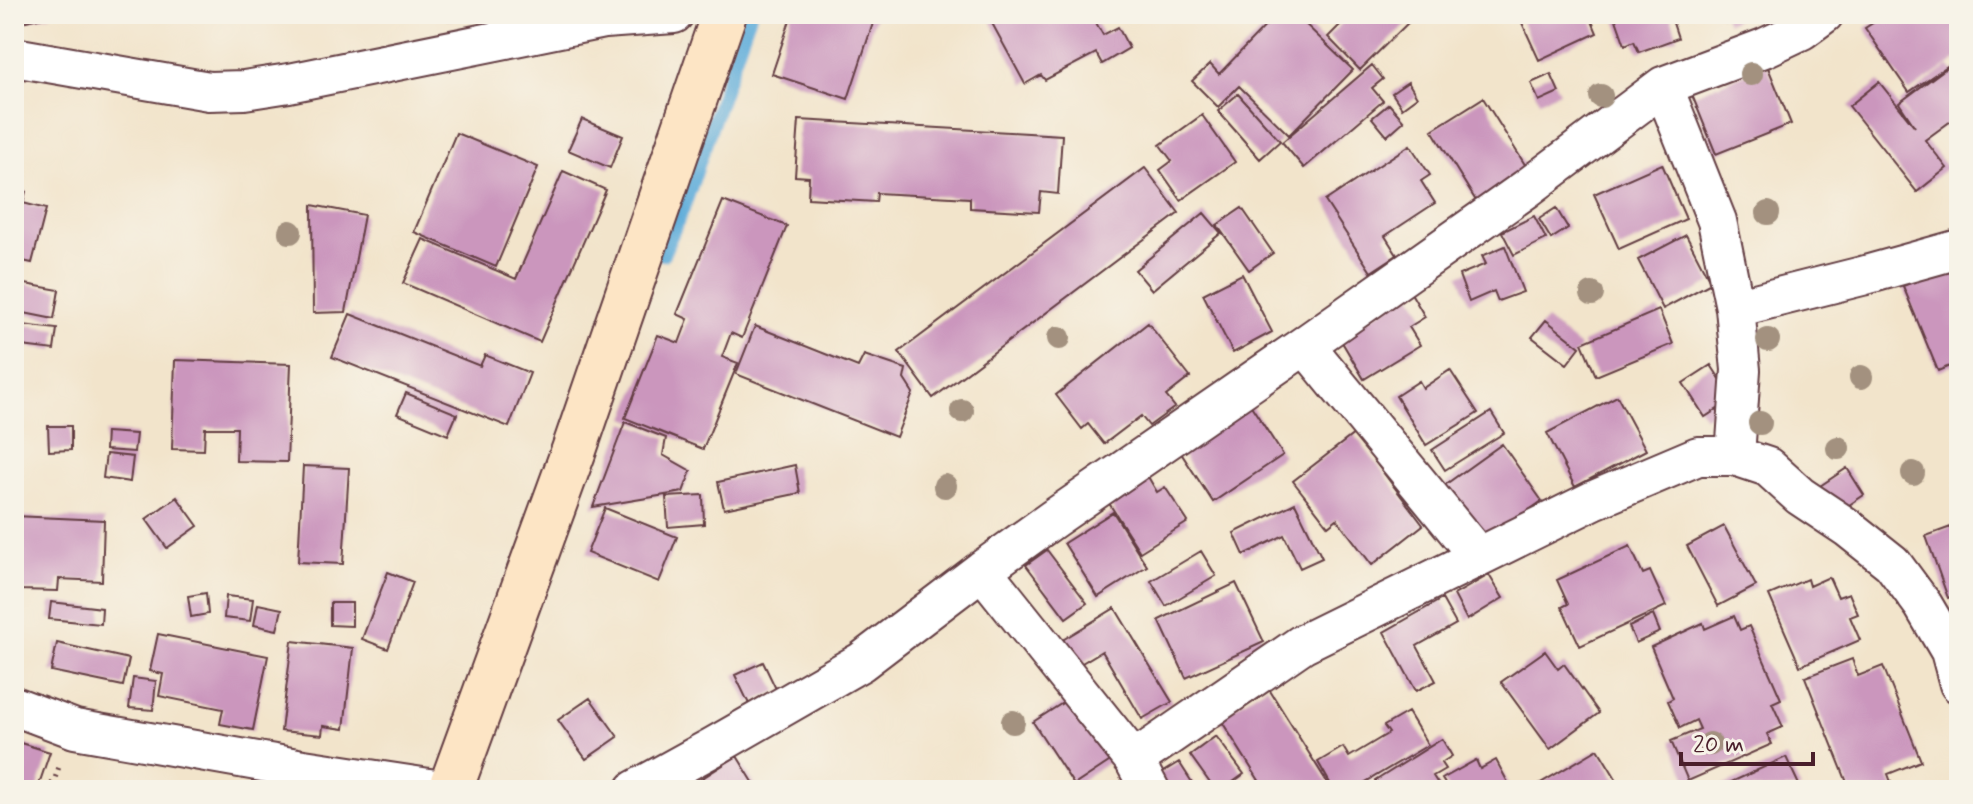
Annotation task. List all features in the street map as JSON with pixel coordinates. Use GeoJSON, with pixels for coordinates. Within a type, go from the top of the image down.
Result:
{"type":"FeatureCollection","features":[{"type":"Feature","properties":{"kind":"street"},"geometry":{"type":"LineString","coordinates":[[14,57],[209,91],[244,90],[604,19],[674,14]]}},
{"type":"Feature","properties":{"kind":"street"},"geometry":{"type":"LineString","coordinates":[[450,790],[574,450],[724,14]]}},
{"type":"Feature","properties":{"kind":"street"},"geometry":{"type":"LineString","coordinates":[[635,790],[861,662],[1053,519],[1526,189],[1663,86],[1764,48],[1802,30],[1824,14]]}},
{"type":"Feature","properties":{"kind":"street"},"geometry":{"type":"LineString","coordinates":[[1663,86],[1717,221],[1735,308],[1741,370],[1735,456]]}},
{"type":"Feature","properties":{"kind":"street"},"geometry":{"type":"LineString","coordinates":[[1735,308],[1959,249]]}},
{"type":"Feature","properties":{"kind":"street"},"geometry":{"type":"LineString","coordinates":[[1305,345],[1478,556]]}},
{"type":"Feature","properties":{"kind":"street"},"geometry":{"type":"LineString","coordinates":[[982,570],[1142,775],[1302,644],[1594,500],[1698,456],[1735,456],[1768,467],[1800,496],[1892,563],[1923,605],[1950,651],[1959,684]]}},
{"type":"Feature","properties":{"kind":"street"},"geometry":{"type":"LineString","coordinates":[[14,706],[75,729],[442,790]]}},
{"type":"Feature","properties":{"kind":"building"},"geometry":{"type":"Polygon","coordinates":[[[14,14],[51,14],[51,15],[14,24],[14,14]]]}},
{"type":"Feature","properties":{"kind":"building"},"geometry":{"type":"Polygon","coordinates":[[[447,14],[466,14],[466,15],[449,20],[447,14]]]}},
{"type":"Feature","properties":{"kind":"building"},"geometry":{"type":"Polygon","coordinates":[[[792,14],[876,14],[848,99],[772,74],[792,14]]]}},
{"type":"Feature","properties":{"kind":"building"},"geometry":{"type":"Polygon","coordinates":[[[987,14],[1024,14],[1028,21],[1040,14],[1091,14],[1103,35],[1118,27],[1129,48],[1102,64],[1096,53],[1045,80],[1041,75],[1025,84],[987,14]]]}},
{"type":"Feature","properties":{"kind":"building"},"geometry":{"type":"Polygon","coordinates":[[[1277,14],[1295,14],[1353,70],[1289,135],[1239,86],[1218,107],[1192,81],[1210,64],[1219,74],[1277,14]]]}},
{"type":"Feature","properties":{"kind":"building"},"geometry":{"type":"Polygon","coordinates":[[[1351,14],[1417,14],[1360,70],[1328,37],[1351,14]]]}},
{"type":"Feature","properties":{"kind":"building"},"geometry":{"type":"Polygon","coordinates":[[[1518,14],[1589,14],[1597,33],[1539,60],[1518,14]]]}},
{"type":"Feature","properties":{"kind":"building"},"geometry":{"type":"Polygon","coordinates":[[[1614,14],[1670,14],[1678,38],[1639,52],[1634,41],[1625,45],[1614,14]]]}},
{"type":"Feature","properties":{"kind":"building"},"geometry":{"type":"Polygon","coordinates":[[[1723,14],[1749,14],[1727,23],[1723,14]]]}},
{"type":"Feature","properties":{"kind":"building"},"geometry":{"type":"Polygon","coordinates":[[[1751,14],[1770,14],[1754,21],[1751,14]]]}},
{"type":"Feature","properties":{"kind":"building"},"geometry":{"type":"Polygon","coordinates":[[[1887,14],[1959,14],[1959,58],[1909,92],[1865,28],[1887,14]]]}},
{"type":"Feature","properties":{"kind":"building"},"geometry":{"type":"Polygon","coordinates":[[[1372,65],[1383,79],[1372,88],[1383,101],[1304,168],[1282,142],[1372,65]]]}},
{"type":"Feature","properties":{"kind":"building"},"geometry":{"type":"Polygon","coordinates":[[[1767,65],[1791,124],[1716,154],[1692,95],[1767,65]]]}},
{"type":"Feature","properties":{"kind":"building"},"geometry":{"type":"Polygon","coordinates":[[[1949,66],[1959,79],[1959,115],[1925,140],[1947,168],[1917,192],[1849,106],[1879,82],[1915,127],[1899,103],[1949,66]]]}},
{"type":"Feature","properties":{"kind":"building"},"geometry":{"type":"Polygon","coordinates":[[[1551,74],[1559,92],[1539,101],[1531,83],[1551,74]]]}},
{"type":"Feature","properties":{"kind":"building"},"geometry":{"type":"Polygon","coordinates":[[[1408,82],[1417,97],[1402,108],[1392,93],[1408,82]]]}},
{"type":"Feature","properties":{"kind":"building"},"geometry":{"type":"Polygon","coordinates":[[[1238,94],[1280,141],[1260,159],[1218,111],[1238,94]]]}},
{"type":"Feature","properties":{"kind":"building"},"geometry":{"type":"Polygon","coordinates":[[[1483,98],[1529,171],[1478,204],[1432,130],[1483,98]]]}},
{"type":"Feature","properties":{"kind":"building"},"geometry":{"type":"Polygon","coordinates":[[[1389,104],[1404,121],[1387,136],[1372,118],[1389,104]]]}},
{"type":"Feature","properties":{"kind":"building"},"geometry":{"type":"Polygon","coordinates":[[[1202,115],[1235,162],[1181,200],[1160,170],[1172,161],[1160,145],[1202,115]]]}},
{"type":"Feature","properties":{"kind":"building"},"geometry":{"type":"Polygon","coordinates":[[[582,119],[623,136],[610,168],[568,150],[582,119]]]}},
{"type":"Feature","properties":{"kind":"building"},"geometry":{"type":"Polygon","coordinates":[[[799,120],[1062,135],[1058,194],[1041,192],[1039,212],[970,208],[970,198],[877,193],[876,202],[808,198],[809,177],[795,176],[799,120]]]}},
{"type":"Feature","properties":{"kind":"building"},"geometry":{"type":"Polygon","coordinates":[[[456,133],[538,167],[496,267],[414,232],[456,133]]]}},
{"type":"Feature","properties":{"kind":"building"},"geometry":{"type":"Polygon","coordinates":[[[1410,145],[1430,175],[1421,181],[1435,203],[1385,236],[1397,255],[1371,272],[1325,201],[1410,145]]]}},
{"type":"Feature","properties":{"kind":"building"},"geometry":{"type":"Polygon","coordinates":[[[1662,164],[1686,219],[1619,249],[1594,194],[1662,164]]]}},
{"type":"Feature","properties":{"kind":"building"},"geometry":{"type":"Polygon","coordinates":[[[1145,168],[1179,213],[933,398],[899,352],[1145,168]]]}},
{"type":"Feature","properties":{"kind":"building"},"geometry":{"type":"Polygon","coordinates":[[[563,171],[606,190],[540,342],[403,283],[423,239],[516,279],[563,171]]]}},
{"type":"Feature","properties":{"kind":"building"},"geometry":{"type":"Polygon","coordinates":[[[14,188],[26,191],[23,203],[46,209],[32,263],[14,259],[14,188]]]}},
{"type":"Feature","properties":{"kind":"building"},"geometry":{"type":"Polygon","coordinates":[[[723,201],[787,226],[742,338],[731,333],[722,357],[738,363],[703,449],[625,418],[658,335],[679,343],[688,319],[677,314],[723,201]]]}},
{"type":"Feature","properties":{"kind":"building"},"geometry":{"type":"Polygon","coordinates":[[[312,205],[364,215],[346,312],[313,313],[312,205]]]}},
{"type":"Feature","properties":{"kind":"building"},"geometry":{"type":"Polygon","coordinates":[[[1242,208],[1273,253],[1249,270],[1217,225],[1242,208]]]}},
{"type":"Feature","properties":{"kind":"building"},"geometry":{"type":"Polygon","coordinates":[[[1556,208],[1568,228],[1551,239],[1539,219],[1556,208]]]}},
{"type":"Feature","properties":{"kind":"building"},"geometry":{"type":"Polygon","coordinates":[[[1204,213],[1221,233],[1152,290],[1135,270],[1204,213]]]}},
{"type":"Feature","properties":{"kind":"building"},"geometry":{"type":"Polygon","coordinates":[[[1534,216],[1546,239],[1514,255],[1502,232],[1534,216]]]}},
{"type":"Feature","properties":{"kind":"building"},"geometry":{"type":"Polygon","coordinates":[[[1686,235],[1711,283],[1663,309],[1638,260],[1686,235]]]}},
{"type":"Feature","properties":{"kind":"building"},"geometry":{"type":"Polygon","coordinates":[[[1505,246],[1523,292],[1498,301],[1494,291],[1469,302],[1459,275],[1486,264],[1482,256],[1505,246]]]}},
{"type":"Feature","properties":{"kind":"building"},"geometry":{"type":"Polygon","coordinates":[[[1959,263],[1959,362],[1938,371],[1903,286],[1959,263]]]}},
{"type":"Feature","properties":{"kind":"building"},"geometry":{"type":"Polygon","coordinates":[[[1242,274],[1272,332],[1233,353],[1203,294],[1242,274]]]}},
{"type":"Feature","properties":{"kind":"building"},"geometry":{"type":"Polygon","coordinates":[[[14,282],[59,290],[54,319],[14,311],[14,282]]]}},
{"type":"Feature","properties":{"kind":"building"},"geometry":{"type":"Polygon","coordinates":[[[1411,293],[1425,317],[1409,327],[1420,345],[1364,379],[1339,337],[1411,293]]]}},
{"type":"Feature","properties":{"kind":"building"},"geometry":{"type":"Polygon","coordinates":[[[1659,310],[1673,344],[1596,376],[1582,343],[1659,310]]]}},
{"type":"Feature","properties":{"kind":"building"},"geometry":{"type":"Polygon","coordinates":[[[350,314],[480,366],[485,355],[530,373],[509,427],[332,357],[350,314]]]}},
{"type":"Feature","properties":{"kind":"building"},"geometry":{"type":"Polygon","coordinates":[[[1546,320],[1580,347],[1567,364],[1532,337],[1546,320]]]}},
{"type":"Feature","properties":{"kind":"building"},"geometry":{"type":"Polygon","coordinates":[[[1148,323],[1190,377],[1166,396],[1175,407],[1149,426],[1141,416],[1104,444],[1088,424],[1082,429],[1056,395],[1148,323]]]}},
{"type":"Feature","properties":{"kind":"building"},"geometry":{"type":"Polygon","coordinates":[[[14,324],[57,329],[54,350],[14,345],[14,324]]]}},
{"type":"Feature","properties":{"kind":"building"},"geometry":{"type":"Polygon","coordinates":[[[755,326],[858,367],[864,355],[906,369],[904,379],[913,393],[896,437],[736,374],[755,326]]]}},
{"type":"Feature","properties":{"kind":"building"},"geometry":{"type":"Polygon","coordinates":[[[175,360],[291,364],[287,462],[236,461],[237,428],[205,428],[204,450],[172,449],[175,360]]]}},
{"type":"Feature","properties":{"kind":"building"},"geometry":{"type":"Polygon","coordinates":[[[1711,365],[1733,399],[1705,417],[1683,383],[1711,365]]]}},
{"type":"Feature","properties":{"kind":"building"},"geometry":{"type":"Polygon","coordinates":[[[1450,370],[1478,413],[1426,445],[1396,396],[1419,381],[1423,388],[1450,370]]]}},
{"type":"Feature","properties":{"kind":"building"},"geometry":{"type":"Polygon","coordinates":[[[406,393],[457,414],[448,435],[397,414],[406,393]]]}},
{"type":"Feature","properties":{"kind":"building"},"geometry":{"type":"Polygon","coordinates":[[[1617,396],[1646,450],[1575,487],[1547,433],[1617,396]]]}},
{"type":"Feature","properties":{"kind":"building"},"geometry":{"type":"Polygon","coordinates":[[[1248,401],[1283,455],[1213,502],[1177,447],[1248,401]]]}},
{"type":"Feature","properties":{"kind":"building"},"geometry":{"type":"Polygon","coordinates":[[[1491,412],[1504,433],[1445,470],[1432,450],[1491,412]]]}},
{"type":"Feature","properties":{"kind":"building"},"geometry":{"type":"Polygon","coordinates":[[[625,422],[666,438],[663,455],[691,471],[683,492],[593,507],[625,422]]]}},
{"type":"Feature","properties":{"kind":"building"},"geometry":{"type":"Polygon","coordinates":[[[48,426],[71,426],[71,450],[49,451],[48,426]]]}},
{"type":"Feature","properties":{"kind":"building"},"geometry":{"type":"Polygon","coordinates":[[[106,432],[136,434],[134,452],[105,450],[106,432]]]}},
{"type":"Feature","properties":{"kind":"building"},"geometry":{"type":"Polygon","coordinates":[[[1354,434],[1423,525],[1372,565],[1337,519],[1328,526],[1293,481],[1354,434]]]}},
{"type":"Feature","properties":{"kind":"building"},"geometry":{"type":"Polygon","coordinates":[[[1502,444],[1542,501],[1482,543],[1442,487],[1502,444]]]}},
{"type":"Feature","properties":{"kind":"building"},"geometry":{"type":"Polygon","coordinates":[[[106,454],[133,457],[130,482],[103,478],[106,454]]]}},
{"type":"Feature","properties":{"kind":"building"},"geometry":{"type":"Polygon","coordinates":[[[795,465],[800,493],[724,509],[718,482],[795,465]]]}},
{"type":"Feature","properties":{"kind":"building"},"geometry":{"type":"Polygon","coordinates":[[[303,466],[349,468],[343,564],[298,562],[303,466]]]}},
{"type":"Feature","properties":{"kind":"building"},"geometry":{"type":"Polygon","coordinates":[[[1847,468],[1864,495],[1837,513],[1820,486],[1847,468]]]}},
{"type":"Feature","properties":{"kind":"building"},"geometry":{"type":"Polygon","coordinates":[[[1147,475],[1157,492],[1165,487],[1188,522],[1140,552],[1107,500],[1147,475]]]}},
{"type":"Feature","properties":{"kind":"building"},"geometry":{"type":"Polygon","coordinates":[[[703,495],[704,524],[668,527],[666,497],[703,495]]]}},
{"type":"Feature","properties":{"kind":"building"},"geometry":{"type":"Polygon","coordinates":[[[177,497],[198,526],[167,548],[146,519],[177,497]]]}},
{"type":"Feature","properties":{"kind":"building"},"geometry":{"type":"Polygon","coordinates":[[[1295,503],[1322,558],[1300,568],[1284,535],[1244,555],[1234,533],[1295,503]]]}},
{"type":"Feature","properties":{"kind":"building"},"geometry":{"type":"Polygon","coordinates":[[[605,508],[677,537],[659,582],[587,553],[605,508]]]}},
{"type":"Feature","properties":{"kind":"building"},"geometry":{"type":"Polygon","coordinates":[[[1113,512],[1147,566],[1098,597],[1064,543],[1113,512]]]}},
{"type":"Feature","properties":{"kind":"building"},"geometry":{"type":"Polygon","coordinates":[[[14,516],[104,520],[102,581],[59,579],[58,591],[19,590],[19,578],[14,578],[14,516]]]}},
{"type":"Feature","properties":{"kind":"building"},"geometry":{"type":"Polygon","coordinates":[[[1959,524],[1959,594],[1948,598],[1926,536],[1959,524]]]}},
{"type":"Feature","properties":{"kind":"building"},"geometry":{"type":"Polygon","coordinates":[[[1724,526],[1756,586],[1718,606],[1687,546],[1724,526]]]}},
{"type":"Feature","properties":{"kind":"building"},"geometry":{"type":"Polygon","coordinates":[[[1630,546],[1643,574],[1650,571],[1666,606],[1580,646],[1562,607],[1568,604],[1557,580],[1630,546]]]}},
{"type":"Feature","properties":{"kind":"building"},"geometry":{"type":"Polygon","coordinates":[[[1047,550],[1087,603],[1066,618],[1026,565],[1047,550]]]}},
{"type":"Feature","properties":{"kind":"building"},"geometry":{"type":"Polygon","coordinates":[[[1201,551],[1216,576],[1166,606],[1151,581],[1201,551]]]}},
{"type":"Feature","properties":{"kind":"building"},"geometry":{"type":"Polygon","coordinates":[[[388,572],[413,582],[388,649],[362,639],[388,572]]]}},
{"type":"Feature","properties":{"kind":"building"},"geometry":{"type":"Polygon","coordinates":[[[1489,575],[1503,598],[1467,620],[1454,595],[1489,575]]]}},
{"type":"Feature","properties":{"kind":"building"},"geometry":{"type":"Polygon","coordinates":[[[1829,577],[1838,597],[1849,593],[1858,614],[1850,617],[1860,640],[1800,666],[1769,595],[1807,579],[1809,586],[1829,577]]]}},
{"type":"Feature","properties":{"kind":"building"},"geometry":{"type":"Polygon","coordinates":[[[1236,583],[1264,642],[1186,678],[1159,620],[1236,583]]]}},
{"type":"Feature","properties":{"kind":"building"},"geometry":{"type":"Polygon","coordinates":[[[206,593],[208,614],[191,617],[188,596],[206,593]]]}},
{"type":"Feature","properties":{"kind":"building"},"geometry":{"type":"Polygon","coordinates":[[[226,596],[253,599],[250,621],[224,618],[226,596]]]}},
{"type":"Feature","properties":{"kind":"building"},"geometry":{"type":"Polygon","coordinates":[[[1442,599],[1456,624],[1417,646],[1436,681],[1416,691],[1384,632],[1442,599]]]}},
{"type":"Feature","properties":{"kind":"building"},"geometry":{"type":"Polygon","coordinates":[[[51,602],[102,608],[101,624],[49,619],[51,602]]]}},
{"type":"Feature","properties":{"kind":"building"},"geometry":{"type":"Polygon","coordinates":[[[330,603],[352,603],[352,626],[330,625],[330,603]]]}},
{"type":"Feature","properties":{"kind":"building"},"geometry":{"type":"Polygon","coordinates":[[[258,604],[282,609],[277,630],[254,625],[258,604]]]}},
{"type":"Feature","properties":{"kind":"building"},"geometry":{"type":"Polygon","coordinates":[[[1115,608],[1172,702],[1142,719],[1102,651],[1072,669],[1056,644],[1115,608]]]}},
{"type":"Feature","properties":{"kind":"building"},"geometry":{"type":"Polygon","coordinates":[[[1653,615],[1660,632],[1636,643],[1629,627],[1653,615]]]}},
{"type":"Feature","properties":{"kind":"building"},"geometry":{"type":"Polygon","coordinates":[[[1734,616],[1740,630],[1749,626],[1781,699],[1772,703],[1783,727],[1767,734],[1772,744],[1688,781],[1671,741],[1700,729],[1696,720],[1680,728],[1668,701],[1673,698],[1651,647],[1703,623],[1705,629],[1734,616]]]}},
{"type":"Feature","properties":{"kind":"building"},"geometry":{"type":"Polygon","coordinates":[[[158,634],[268,656],[253,730],[220,724],[223,709],[159,696],[163,674],[150,671],[158,634]]]}},
{"type":"Feature","properties":{"kind":"building"},"geometry":{"type":"Polygon","coordinates":[[[292,641],[353,648],[344,729],[323,726],[322,735],[281,731],[292,641]]]}},
{"type":"Feature","properties":{"kind":"building"},"geometry":{"type":"Polygon","coordinates":[[[57,643],[129,659],[123,686],[51,671],[57,643]]]}},
{"type":"Feature","properties":{"kind":"building"},"geometry":{"type":"Polygon","coordinates":[[[1545,651],[1558,669],[1564,664],[1599,713],[1550,749],[1501,682],[1545,651]]]}},
{"type":"Feature","properties":{"kind":"building"},"geometry":{"type":"Polygon","coordinates":[[[1852,659],[1858,676],[1883,666],[1921,761],[1888,774],[1894,790],[1850,790],[1805,677],[1852,659]]]}},
{"type":"Feature","properties":{"kind":"building"},"geometry":{"type":"Polygon","coordinates":[[[763,662],[777,691],[749,704],[735,675],[763,662]]]}},
{"type":"Feature","properties":{"kind":"building"},"geometry":{"type":"Polygon","coordinates":[[[133,678],[156,681],[153,710],[129,708],[133,678]]]}},
{"type":"Feature","properties":{"kind":"building"},"geometry":{"type":"Polygon","coordinates":[[[1267,686],[1332,790],[1265,790],[1219,717],[1267,686]]]}},
{"type":"Feature","properties":{"kind":"building"},"geometry":{"type":"Polygon","coordinates":[[[1075,695],[1115,758],[1074,785],[1033,722],[1075,695]]]}},
{"type":"Feature","properties":{"kind":"building"},"geometry":{"type":"Polygon","coordinates":[[[590,698],[618,737],[586,759],[558,720],[590,698]]]}},
{"type":"Feature","properties":{"kind":"building"},"geometry":{"type":"Polygon","coordinates":[[[1408,712],[1428,745],[1352,790],[1334,790],[1318,762],[1343,747],[1349,757],[1389,733],[1384,726],[1408,712]]]}},
{"type":"Feature","properties":{"kind":"building"},"geometry":{"type":"Polygon","coordinates":[[[1216,736],[1244,774],[1222,790],[1215,790],[1190,755],[1216,736]]]}},
{"type":"Feature","properties":{"kind":"building"},"geometry":{"type":"Polygon","coordinates":[[[1442,739],[1452,756],[1441,763],[1445,769],[1433,776],[1442,790],[1381,790],[1375,781],[1442,739]]]}},
{"type":"Feature","properties":{"kind":"building"},"geometry":{"type":"Polygon","coordinates":[[[14,741],[50,752],[37,790],[14,786],[14,741]]]}},
{"type":"Feature","properties":{"kind":"building"},"geometry":{"type":"Polygon","coordinates":[[[1598,749],[1623,790],[1529,790],[1598,749]]]}},
{"type":"Feature","properties":{"kind":"building"},"geometry":{"type":"Polygon","coordinates":[[[737,756],[758,790],[684,790],[737,756]]]}},
{"type":"Feature","properties":{"kind":"building"},"geometry":{"type":"Polygon","coordinates":[[[1786,757],[1801,789],[1714,790],[1786,757]]]}},
{"type":"Feature","properties":{"kind":"building"},"geometry":{"type":"Polygon","coordinates":[[[1476,760],[1480,769],[1496,760],[1512,790],[1449,790],[1442,779],[1476,760]]]}},
{"type":"Feature","properties":{"kind":"building"},"geometry":{"type":"Polygon","coordinates":[[[1179,762],[1197,790],[1156,790],[1150,780],[1179,762]]]}},
{"type":"Feature","properties":{"kind":"building"},"geometry":{"type":"Polygon","coordinates":[[[88,782],[111,789],[111,790],[85,790],[88,782]]]}},
{"type":"Feature","properties":{"kind":"waterway"},"geometry":{"type":"LineString","coordinates":[[663,254],[684,206],[750,14]]}}]}
